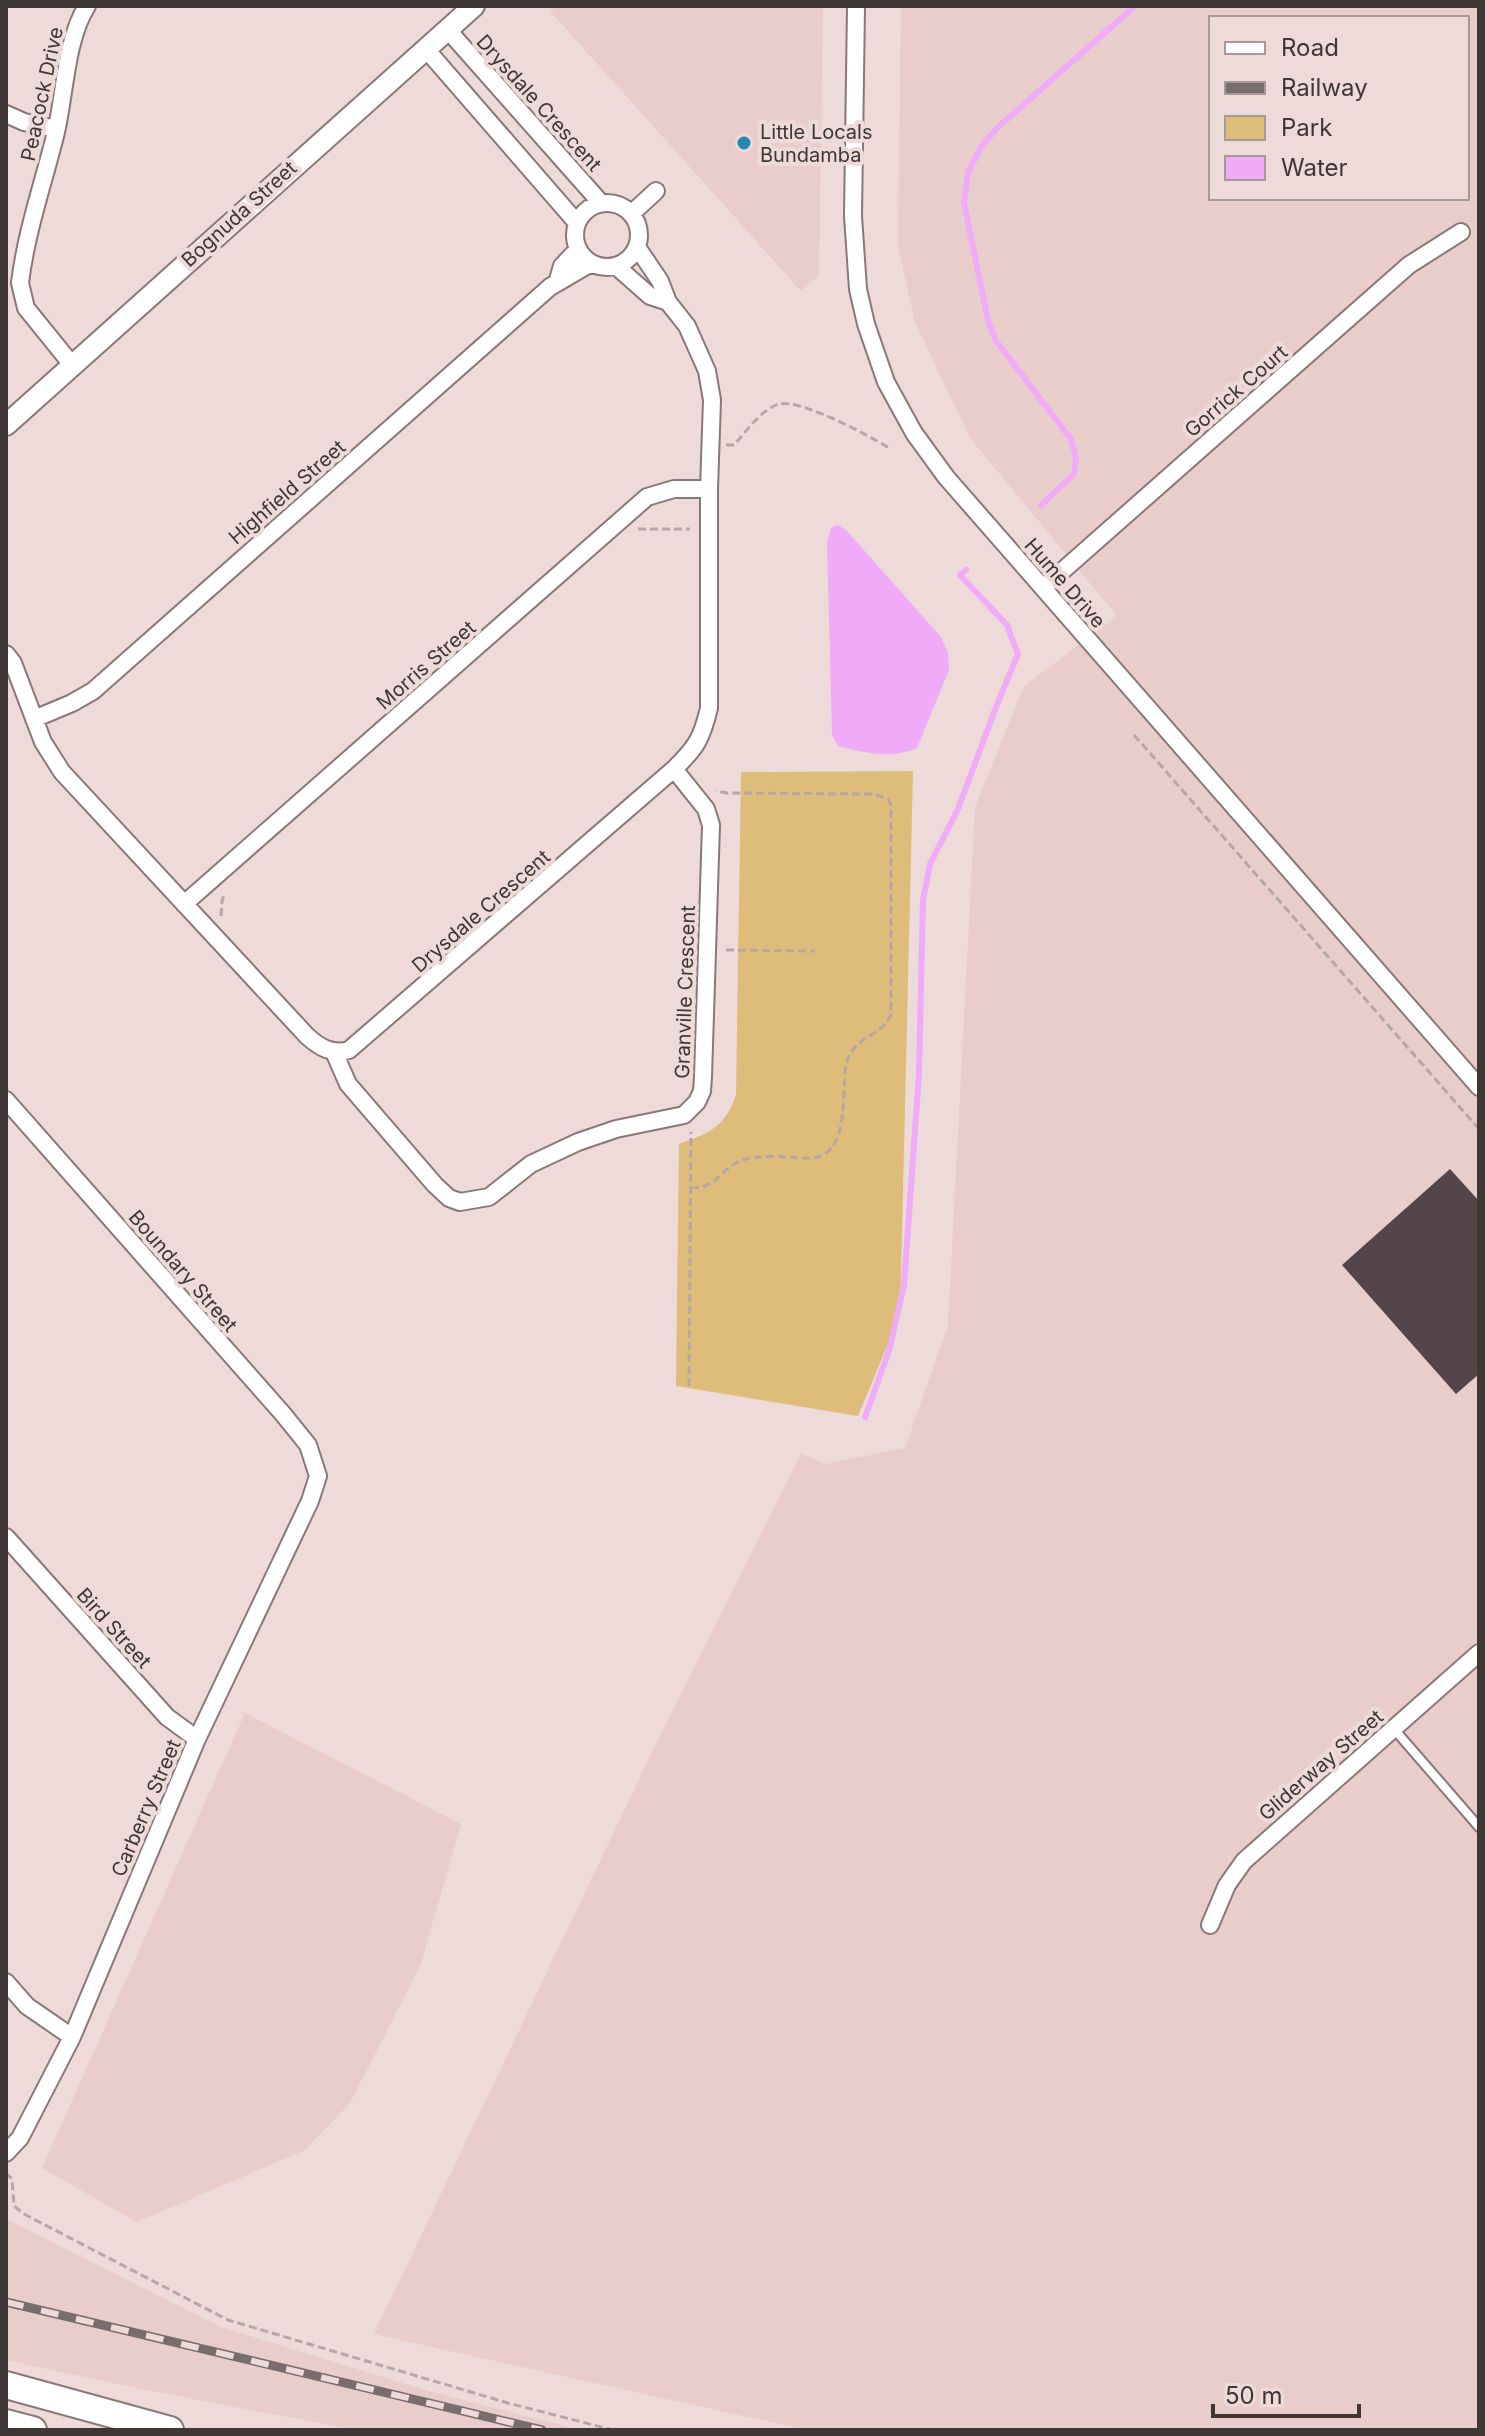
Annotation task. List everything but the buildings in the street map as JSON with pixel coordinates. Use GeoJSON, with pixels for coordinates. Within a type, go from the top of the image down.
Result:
{"type":"FeatureCollection","features":[{"type":"Feature","properties":{"kind":"main road"},"geometry":{"type":"LineString","coordinates":[[6,2385],[170,2430]]}},
{"type":"Feature","properties":{"kind":"main road"},"geometry":{"type":"LineString","coordinates":[[6,2423],[33,2430]]}},
{"type":"Feature","properties":{"kind":"street","name":"Peacock Drive"},"geometry":{"type":"LineString","coordinates":[[73,366],[26,308],[20,283],[77,30],[87,6]]}},
{"type":"Feature","properties":{"kind":"street","name":"Bognuda Street"},"geometry":{"type":"LineString","coordinates":[[6,425],[474,6]]}},
{"type":"Feature","properties":{"kind":"street","name":"Hume Drive"},"geometry":{"type":"LineString","coordinates":[[856,6],[854,255],[863,312],[875,357],[901,411],[928,454],[1479,1087]]}},
{"type":"Feature","properties":{"kind":"street","name":"Drysdale Crescent"},"geometry":{"type":"LineString","coordinates":[[447,29],[601,203]]}},
{"type":"Feature","properties":{"kind":"street"},"geometry":{"type":"LineString","coordinates":[[425,48],[577,223]]}},
{"type":"Feature","properties":{"kind":"street"},"geometry":{"type":"LineString","coordinates":[[6,114],[24,122],[56,129]]}},
{"type":"Feature","properties":{"kind":"street"},"geometry":{"type":"LineString","coordinates":[[631,214],[656,191]]}},
{"type":"Feature","properties":{"kind":"street"},"geometry":{"type":"LineString","coordinates":[[601,203],[619,205],[631,214],[638,225],[637,247],[625,262],[616,266],[591,263],[578,249],[577,223],[582,214],[601,203]]}},
{"type":"Feature","properties":{"kind":"street","name":"Gorrick Court"},"geometry":{"type":"LineString","coordinates":[[1043,588],[1409,265],[1461,232]]}},
{"type":"Feature","properties":{"kind":"street","name":"Drysdale Crescent"},"geometry":{"type":"LineString","coordinates":[[334,1052],[349,1050],[364,1039],[674,769],[701,739],[709,708],[712,400],[707,371],[687,326],[668,302],[660,281],[637,247]]}},
{"type":"Feature","properties":{"kind":"street","name":"Highfield Street"},"geometry":{"type":"LineString","coordinates":[[558,280],[562,266],[578,249]]}},
{"type":"Feature","properties":{"kind":"street","name":"Highfield Street"},"geometry":{"type":"LineString","coordinates":[[34,719],[93,691],[558,280],[591,263]]}},
{"type":"Feature","properties":{"kind":"street","name":"Drysdale Crescent"},"geometry":{"type":"LineString","coordinates":[[616,266],[650,296],[668,302]]}},
{"type":"Feature","properties":{"kind":"street","name":"Morris Street"},"geometry":{"type":"LineString","coordinates":[[184,904],[647,497],[674,489],[709,489]]}},
{"type":"Feature","properties":{"kind":"street"},"geometry":{"type":"LineString","coordinates":[[6,654],[13,663],[43,742],[62,772],[307,1036],[319,1047],[334,1052]]}},
{"type":"Feature","properties":{"kind":"street","name":"Granville Crescent"},"geometry":{"type":"LineString","coordinates":[[334,1052],[348,1084],[435,1185],[449,1198],[460,1202],[489,1197],[531,1164],[597,1134],[674,1119],[691,1109],[702,1091],[703,1077],[711,825],[706,809],[674,769]]}},
{"type":"Feature","properties":{"kind":"street","name":"Boundary Street"},"geometry":{"type":"LineString","coordinates":[[6,1100],[283,1414],[308,1445],[318,1476]]}},
{"type":"Feature","properties":{"kind":"street","name":"Carberry Street"},"geometry":{"type":"LineString","coordinates":[[6,2153],[20,2138],[72,2037],[197,1739],[310,1501],[318,1476]]}},
{"type":"Feature","properties":{"kind":"street","name":"Bird Street"},"geometry":{"type":"LineString","coordinates":[[6,1537],[167,1717],[197,1739]]}},
{"type":"Feature","properties":{"kind":"street","name":"Gliderway Street"},"geometry":{"type":"LineString","coordinates":[[1210,1925],[1227,1885],[1244,1861],[1479,1653]]}},
{"type":"Feature","properties":{"kind":"street"},"geometry":{"type":"LineString","coordinates":[[6,1982],[27,2006],[72,2037]]}},
{"type":"Feature","properties":{"kind":"lane"},"geometry":{"type":"LineString","coordinates":[[1393,1729],[1479,1827]]}},
{"type":"Feature","properties":{"kind":"path"},"geometry":{"type":"LineString","coordinates":[[723,445],[734,445],[767,411],[785,403],[860,431],[889,448]]}},
{"type":"Feature","properties":{"kind":"path"},"geometry":{"type":"LineString","coordinates":[[1134,735],[1479,1129]]}},
{"type":"Feature","properties":{"kind":"path"},"geometry":{"type":"LineString","coordinates":[[691,1188],[704,1188],[739,1161],[750,1158],[812,1158],[829,1151],[840,1132],[850,1052],[888,1022],[891,1014],[891,805],[888,799],[874,794],[727,793],[713,788]]}},
{"type":"Feature","properties":{"kind":"path"},"geometry":{"type":"LineString","coordinates":[[726,950],[815,951]]}},
{"type":"Feature","properties":{"kind":"path"},"geometry":{"type":"LineString","coordinates":[[689,1386],[691,1132]]}},
{"type":"Feature","properties":{"kind":"path"},"geometry":{"type":"LineString","coordinates":[[6,2173],[12,2179],[14,2206],[24,2214],[228,2320],[508,2403],[613,2430]]}},
{"type":"Feature","properties":{"kind":"shaded area","name":"Little Locals Bundamba"},"geometry":{"type":"Polygon","coordinates":[[[555,6],[823,6],[819,275],[801,291],[550,11],[555,6]]]}},
{"type":"Feature","properties":{"kind":"shaded area"},"geometry":{"type":"Polygon","coordinates":[[[901,6],[1479,6],[1479,2430],[807,2430],[374,2334],[666,1723],[801,1454],[826,1464],[905,1448],[948,1325],[975,807],[1024,686],[1117,616],[970,438],[915,322],[898,245],[901,6]]]}},
{"type":"Feature","properties":{"kind":"shaded area"},"geometry":{"type":"Polygon","coordinates":[[[245,1713],[461,1824],[420,1966],[350,2103],[305,2150],[137,2222],[42,2168],[245,1713]]]}},
{"type":"Feature","properties":{"kind":"shaded area"},"geometry":{"type":"Polygon","coordinates":[[[6,2219],[221,2327],[422,2389],[580,2430],[356,2430],[6,2360],[6,2219]]]}},
{"type":"Feature","properties":{"kind":"green space"},"geometry":{"type":"Polygon","coordinates":[[[913,771],[900,1315],[858,1416],[676,1386],[679,1144],[721,1122],[736,1095],[741,772],[913,771]]]}},
{"type":"Feature","properties":{"kind":"water"},"geometry":{"type":"Polygon","coordinates":[[[838,525],[847,531],[941,637],[948,653],[949,670],[917,748],[908,751],[878,754],[858,751],[838,746],[832,735],[827,542],[831,528],[838,525]]]}},
{"type":"Feature","properties":{"kind":"waterway"},"geometry":{"type":"LineString","coordinates":[[1041,505],[1074,474],[1076,458],[1071,439],[996,341],[988,321],[964,203],[968,172],[981,147],[997,128],[1135,6]]}},
{"type":"Feature","properties":{"kind":"waterway"},"geometry":{"type":"LineString","coordinates":[[865,1417],[889,1351],[904,1285],[919,1074],[923,900],[930,864],[958,809],[1018,654],[1007,625],[960,575],[966,570]]}},
{"type":"Feature","properties":{"kind":"railway"},"geometry":{"type":"LineString","coordinates":[[6,2302],[542,2430]]}},
{"type":"Feature","properties":{"kind":"place","name":"Little Locals Bundamba"},"geometry":{"type":"Point","coordinates":[744,143]}}]}
